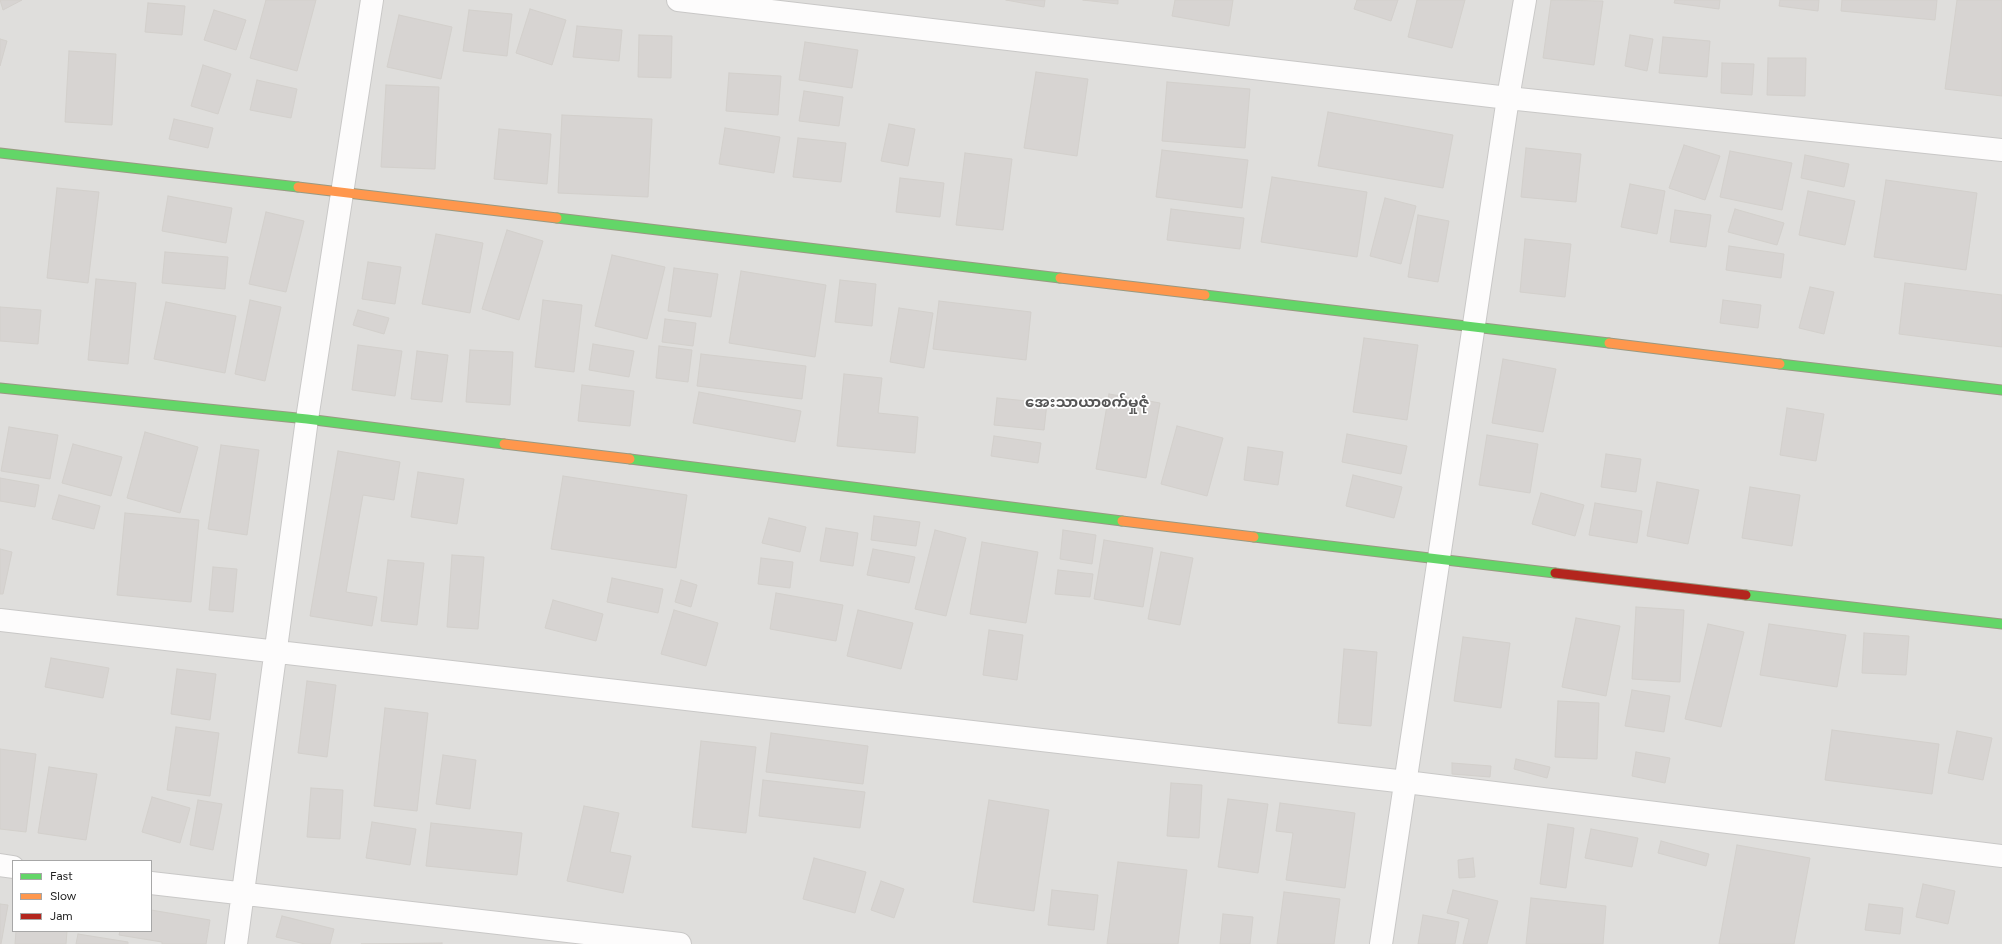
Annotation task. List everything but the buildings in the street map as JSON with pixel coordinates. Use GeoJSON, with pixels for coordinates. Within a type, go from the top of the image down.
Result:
{"type":"FeatureCollection","features":[{"type":"Feature","properties":{"kind":"street"},"geometry":{"type":"LineString","coordinates":[[236,944],[307,419],[372,0]]}},
{"type":"Feature","properties":{"kind":"street"},"geometry":{"type":"LineString","coordinates":[[678,0],[1508,98],[2002,150]]}},
{"type":"Feature","properties":{"kind":"street"},"geometry":{"type":"LineString","coordinates":[[1381,944],[1508,98],[1525,0]]}},
{"type":"Feature","properties":{"kind":"street"},"geometry":{"type":"LineString","coordinates":[[0,153],[343,192],[2002,390]]}},
{"type":"Feature","properties":{"kind":"street"},"geometry":{"type":"LineString","coordinates":[[0,388],[307,419],[1438,560],[2002,624]]}},
{"type":"Feature","properties":{"kind":"street"},"geometry":{"type":"LineString","coordinates":[[0,620],[276,650],[1406,782],[2002,856]]}},
{"type":"Feature","properties":{"kind":"street"},"geometry":{"type":"LineString","coordinates":[[0,866],[12,867]]}},
{"type":"Feature","properties":{"kind":"street"},"geometry":{"type":"LineString","coordinates":[[152,883],[680,944]]}},
{"type":"Feature","properties":{"kind":"shaded area"},"geometry":{"type":"Polygon","coordinates":[[[0,0],[2002,0],[2002,944],[0,944],[0,0]]]}},
{"type":"Feature","properties":{"kind":"traffic: fast"},"geometry":{"type":"LineString","coordinates":[[0,153],[298,187]]}},
{"type":"Feature","properties":{"kind":"traffic: fast"},"geometry":{"type":"LineString","coordinates":[[557,218],[1060,278]]}},
{"type":"Feature","properties":{"kind":"traffic: fast"},"geometry":{"type":"LineString","coordinates":[[1205,295],[1609,343]]}},
{"type":"Feature","properties":{"kind":"traffic: fast"},"geometry":{"type":"LineString","coordinates":[[1780,364],[2002,390]]}},
{"type":"Feature","properties":{"kind":"traffic: fast"},"geometry":{"type":"LineString","coordinates":[[0,388],[307,419],[504,444]]}},
{"type":"Feature","properties":{"kind":"traffic: fast"},"geometry":{"type":"LineString","coordinates":[[630,459],[1122,521]]}},
{"type":"Feature","properties":{"kind":"traffic: fast"},"geometry":{"type":"LineString","coordinates":[[1254,537],[1555,573]]}},
{"type":"Feature","properties":{"kind":"traffic: fast"},"geometry":{"type":"LineString","coordinates":[[1746,595],[2002,624]]}},
{"type":"Feature","properties":{"kind":"traffic: slow"},"geometry":{"type":"LineString","coordinates":[[298,187],[557,218]]}},
{"type":"Feature","properties":{"kind":"traffic: slow"},"geometry":{"type":"LineString","coordinates":[[1060,278],[1205,295]]}},
{"type":"Feature","properties":{"kind":"traffic: slow"},"geometry":{"type":"LineString","coordinates":[[1609,343],[1780,364]]}},
{"type":"Feature","properties":{"kind":"traffic: slow"},"geometry":{"type":"LineString","coordinates":[[504,444],[630,459]]}},
{"type":"Feature","properties":{"kind":"traffic: slow"},"geometry":{"type":"LineString","coordinates":[[1122,521],[1254,537]]}},
{"type":"Feature","properties":{"kind":"traffic: jam"},"geometry":{"type":"LineString","coordinates":[[1555,573],[1746,595]]}},
{"type":"Feature","properties":{"kind":"district","name":"အေးသာယာစက်မှုဇုံ"},"geometry":{"type":"Point","coordinates":[1087,403]}}]}
